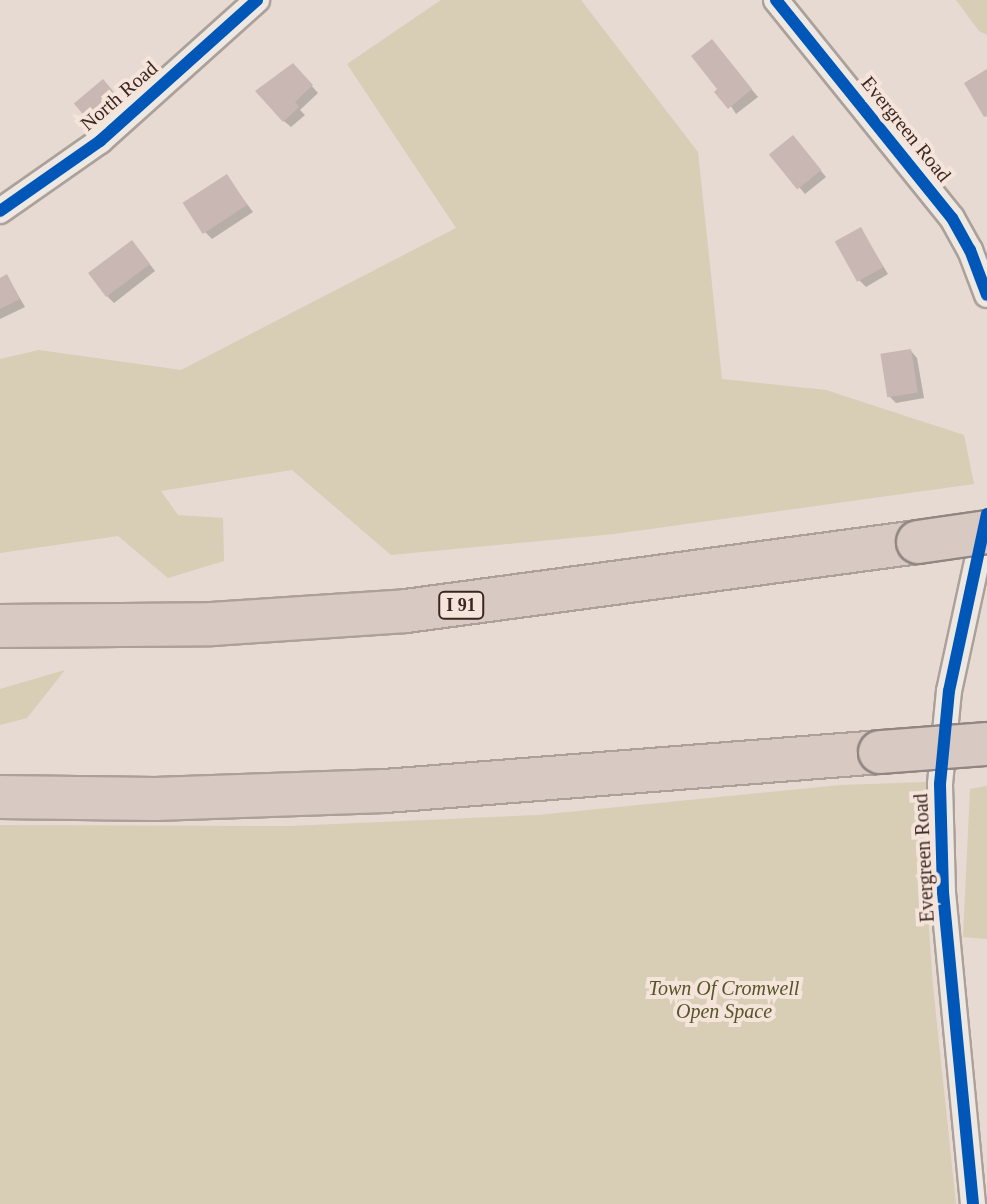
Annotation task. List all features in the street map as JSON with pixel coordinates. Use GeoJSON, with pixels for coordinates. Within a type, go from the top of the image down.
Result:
{"type":"FeatureCollection","features":[{"type":"Feature","properties":{"kind":"highway","name":"I 91"},"geometry":{"type":"LineString","coordinates":[[0,626],[152,626],[360,615],[504,600],[987,532]]}},
{"type":"Feature","properties":{"kind":"highway"},"geometry":{"type":"LineString","coordinates":[[0,797],[155,799],[339,794],[566,779],[987,744]]}},
{"type":"Feature","properties":{"kind":"street","name":"North Road"},"geometry":{"type":"LineString","coordinates":[[0,211],[100,141],[257,0]]}},
{"type":"Feature","properties":{"kind":"street","name":"Evergreen Road"},"geometry":{"type":"LineString","coordinates":[[776,0],[943,206],[970,250],[987,295]]}},
{"type":"Feature","properties":{"kind":"street","name":"Evergreen Road"},"geometry":{"type":"LineString","coordinates":[[973,1204],[943,892],[940,784],[949,691],[987,514]]}},
{"type":"Feature","properties":{"kind":"green space"},"geometry":{"type":"Polygon","coordinates":[[[441,0],[581,0],[698,152],[722,379],[826,390],[964,435],[974,484],[614,534],[391,555],[292,470],[161,491],[178,515],[223,518],[224,561],[168,578],[118,536],[0,553],[0,359],[39,350],[181,370],[456,228],[347,64],[441,0]]]}},
{"type":"Feature","properties":{"kind":"green space"},"geometry":{"type":"Polygon","coordinates":[[[956,0],[987,0],[987,35],[979,31],[956,0]]]}},
{"type":"Feature","properties":{"kind":"green space"},"geometry":{"type":"Polygon","coordinates":[[[65,670],[27,718],[0,725],[0,689],[65,670]]]}},
{"type":"Feature","properties":{"kind":"green space","name":"Town Of Cromwell Open Space"},"geometry":{"type":"Polygon","coordinates":[[[926,782],[924,861],[933,986],[956,1204],[0,1204],[0,825],[290,826],[538,815],[841,785],[926,782]]]}},
{"type":"Feature","properties":{"kind":"green space"},"geometry":{"type":"Polygon","coordinates":[[[987,786],[987,939],[963,937],[970,789],[987,786]]]}},
{"type":"Feature","properties":{"kind":"building"},"geometry":{"type":"Polygon","coordinates":[[[712,39],[752,89],[728,109],[714,92],[717,89],[691,56],[712,39]]]}},
{"type":"Feature","properties":{"kind":"building"},"geometry":{"type":"Polygon","coordinates":[[[293,63],[313,85],[295,102],[299,107],[283,122],[255,91],[293,63]]]}},
{"type":"Feature","properties":{"kind":"building"},"geometry":{"type":"Polygon","coordinates":[[[987,69],[987,116],[984,117],[964,83],[987,69]]]}},
{"type":"Feature","properties":{"kind":"building"},"geometry":{"type":"Polygon","coordinates":[[[103,79],[119,98],[90,123],[74,103],[103,79]]]}},
{"type":"Feature","properties":{"kind":"building"},"geometry":{"type":"Polygon","coordinates":[[[793,135],[821,170],[797,189],[769,155],[793,135]]]}},
{"type":"Feature","properties":{"kind":"building"},"geometry":{"type":"Polygon","coordinates":[[[227,174],[247,205],[203,234],[183,203],[227,174]]]}},
{"type":"Feature","properties":{"kind":"building"},"geometry":{"type":"Polygon","coordinates":[[[861,227],[883,267],[857,282],[835,242],[861,227]]]}},
{"type":"Feature","properties":{"kind":"building"},"geometry":{"type":"Polygon","coordinates":[[[132,240],[150,264],[106,297],[88,273],[132,240]]]}},
{"type":"Feature","properties":{"kind":"building"},"geometry":{"type":"Polygon","coordinates":[[[7,274],[20,299],[0,309],[0,278],[7,274]]]}},
{"type":"Feature","properties":{"kind":"building"},"geometry":{"type":"Polygon","coordinates":[[[911,349],[918,392],[887,397],[880,354],[911,349]]]}},
{"type":"Feature","properties":{"kind":"cycle path"},"geometry":{"type":"LineString","coordinates":[[0,211],[100,141],[257,0]]}},
{"type":"Feature","properties":{"kind":"cycle path"},"geometry":{"type":"LineString","coordinates":[[776,0],[952,218],[970,250],[987,295]]}},
{"type":"Feature","properties":{"kind":"cycle path"},"geometry":{"type":"LineString","coordinates":[[973,1204],[943,892],[940,784],[949,691],[987,514]]}}]}
